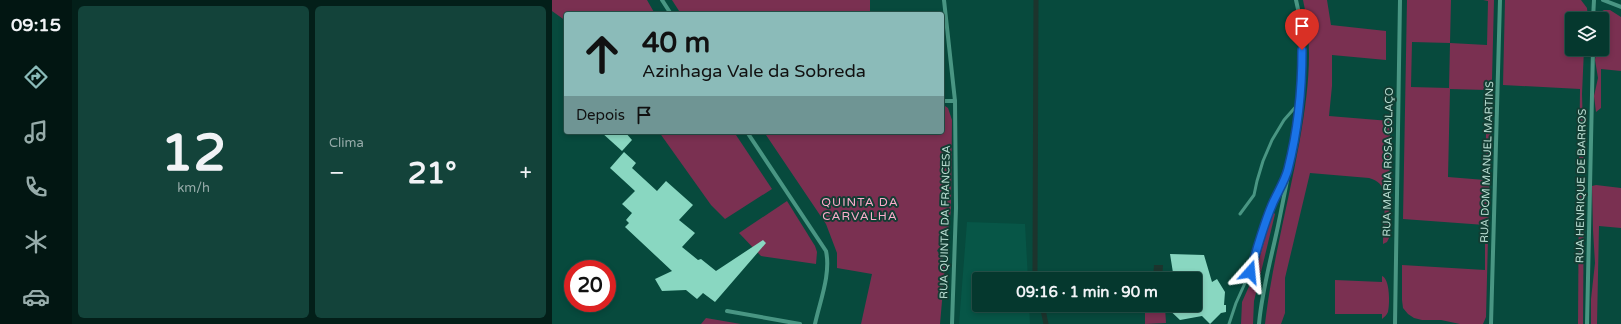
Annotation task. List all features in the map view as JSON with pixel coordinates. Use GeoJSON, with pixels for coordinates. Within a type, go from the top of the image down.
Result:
{"type":"FeatureCollection","features":[{"type":"Feature","properties":{"kind":"street"},"geometry":{"type":"LineString","coordinates":[[662,0],[670,12]]}},
{"type":"Feature","properties":{"kind":"street","name":"RUA QUINTA DA FRANCESA"},"geometry":{"type":"LineString","coordinates":[[944,0],[955,101],[956,208],[952,324]]}},
{"type":"Feature","properties":{"kind":"street"},"geometry":{"type":"LineString","coordinates":[[1259,324],[1262,296],[1278,225],[1294,142],[1299,102],[1302,74],[1302,38],[1296,0]]}},
{"type":"Feature","properties":{"kind":"street","name":"RUA MARIA ROSA COLAÇO"},"geometry":{"type":"LineString","coordinates":[[1395,324],[1400,0]]}},
{"type":"Feature","properties":{"kind":"street","name":"RUA DOM MANUEL MARTINS"},"geometry":{"type":"LineString","coordinates":[[1491,324],[1500,0]]}},
{"type":"Feature","properties":{"kind":"street"},"geometry":{"type":"LineString","coordinates":[[1593,12],[1594,0]]}},
{"type":"Feature","properties":{"kind":"street"},"geometry":{"type":"LineString","coordinates":[[1603,0],[1621,7]]}},
{"type":"Feature","properties":{"kind":"street","name":"RUA HENRIQUE DE BARROS"},"geometry":{"type":"LineString","coordinates":[[1587,324],[1593,56]]}},
{"type":"Feature","properties":{"kind":"street"},"geometry":{"type":"LineString","coordinates":[[944,101],[955,101]]}},
{"type":"Feature","properties":{"kind":"street"},"geometry":{"type":"LineString","coordinates":[[748,134],[826,251],[828,259],[827,272],[815,324]]}},
{"type":"Feature","properties":{"kind":"street"},"geometry":{"type":"LineString","coordinates":[[727,311],[800,324]]}},
{"type":"Feature","properties":{"kind":"lane"},"geometry":{"type":"LineString","coordinates":[[1240,214],[1254,195],[1263,161],[1272,140],[1284,120],[1299,102]]}},
{"type":"Feature","properties":{"kind":"lane"},"geometry":{"type":"LineString","coordinates":[[1229,324],[1236,303],[1250,272],[1271,206],[1288,171]]}},
{"type":"Feature","properties":{"kind":"shaded area"},"geometry":{"type":"Polygon","coordinates":[[[552,0],[647,0],[654,12],[564,12],[564,20],[552,11],[552,0]]]}},
{"type":"Feature","properties":{"kind":"shaded area"},"geometry":{"type":"Polygon","coordinates":[[[672,0],[870,0],[870,12],[680,12],[672,0]]]}},
{"type":"Feature","properties":{"kind":"shaded area"},"geometry":{"type":"Polygon","coordinates":[[[1303,0],[1327,0],[1331,25],[1386,31],[1386,60],[1332,55],[1332,86],[1329,116],[1390,121],[1389,238],[1387,242],[1383,244],[1384,196],[1379,183],[1369,178],[1310,173],[1285,278],[1285,313],[1281,324],[1265,324],[1276,255],[1300,139],[1309,70],[1308,35],[1303,0]]]}},
{"type":"Feature","properties":{"kind":"shaded area"},"geometry":{"type":"Polygon","coordinates":[[[1407,0],[1451,0],[1450,43],[1487,45],[1488,1],[1483,0],[1494,0],[1486,317],[1483,324],[1460,324],[1441,320],[1422,320],[1414,318],[1408,314],[1403,308],[1402,300],[1402,265],[1485,270],[1485,225],[1403,219],[1407,0]],[[1412,42],[1411,87],[1449,88],[1450,43],[1412,42]],[[1450,89],[1448,177],[1485,180],[1487,90],[1450,89]]]}},
{"type":"Feature","properties":{"kind":"shaded area"},"geometry":{"type":"Polygon","coordinates":[[[1505,0],[1581,0],[1587,8],[1587,12],[1565,12],[1565,56],[1584,56],[1582,94],[1583,170],[1579,170],[1580,89],[1503,85],[1505,0]]]}},
{"type":"Feature","properties":{"kind":"shaded area"},"geometry":{"type":"Polygon","coordinates":[[[1604,10],[1610,10],[1621,17],[1621,71],[1601,69],[1601,108],[1596,112],[1594,96],[1598,78],[1596,56],[1609,56],[1609,12],[1601,12],[1604,10]]]}},
{"type":"Feature","properties":{"kind":"shaded area"},"geometry":{"type":"Polygon","coordinates":[[[944,105],[948,108],[952,120],[951,210],[946,244],[937,251],[942,255],[945,267],[940,324],[861,324],[872,274],[837,268],[837,253],[826,224],[765,134],[944,134],[944,105]]]}},
{"type":"Feature","properties":{"kind":"shaded area"},"geometry":{"type":"Polygon","coordinates":[[[660,134],[735,134],[772,189],[725,219],[711,205],[660,134]]]}},
{"type":"Feature","properties":{"kind":"shaded area"},"geometry":{"type":"Polygon","coordinates":[[[1582,178],[1584,181],[1583,324],[1578,324],[1579,179],[1582,178]]]}},
{"type":"Feature","properties":{"kind":"shaded area"},"geometry":{"type":"Polygon","coordinates":[[[1596,185],[1621,188],[1621,228],[1599,226],[1597,324],[1591,324],[1591,299],[1595,263],[1592,186],[1596,185]]]}},
{"type":"Feature","properties":{"kind":"shaded area"},"geometry":{"type":"Polygon","coordinates":[[[787,201],[815,246],[817,252],[816,264],[761,256],[739,233],[787,201]]]}},
{"type":"Feature","properties":{"kind":"shaded area"},"geometry":{"type":"Polygon","coordinates":[[[1274,213],[1254,301],[1253,324],[1241,324],[1242,302],[1255,273],[1272,214],[1274,213]]]}},
{"type":"Feature","properties":{"kind":"shaded area"},"geometry":{"type":"Polygon","coordinates":[[[967,222],[1025,224],[1028,272],[972,272],[972,312],[1029,312],[1030,324],[959,324],[967,222]]]}},
{"type":"Feature","properties":{"kind":"shaded area"},"geometry":{"type":"Polygon","coordinates":[[[1382,276],[1387,282],[1389,303],[1388,312],[1382,319],[1382,314],[1335,314],[1335,280],[1382,282],[1382,276]]]}},
{"type":"Feature","properties":{"kind":"shaded area"},"geometry":{"type":"Polygon","coordinates":[[[1145,312],[1165,312],[1166,323],[1145,324],[1145,312]]]}},
{"type":"Feature","properties":{"kind":"shaded area"},"geometry":{"type":"Polygon","coordinates":[[[706,318],[741,324],[701,324],[706,318]]]}},
{"type":"Feature","properties":{"kind":"water"},"geometry":{"type":"Polygon","coordinates":[[[1154,265],[1163,265],[1162,272],[1154,272],[1154,265]]]}},
{"type":"Feature","properties":{"kind":"building"},"geometry":{"type":"Polygon","coordinates":[[[603,134],[627,134],[632,140],[622,151],[603,134]]]}},
{"type":"Feature","properties":{"kind":"building"},"geometry":{"type":"Polygon","coordinates":[[[624,152],[636,163],[632,168],[657,191],[666,181],[693,205],[679,220],[695,233],[682,247],[698,260],[701,259],[716,271],[763,240],[766,243],[715,302],[703,293],[697,299],[686,290],[662,291],[655,279],[672,271],[625,227],[629,223],[626,220],[632,213],[622,204],[635,191],[610,168],[624,152]]]}},
{"type":"Feature","properties":{"kind":"building"},"geometry":{"type":"Polygon","coordinates":[[[1170,254],[1204,255],[1212,282],[1217,279],[1225,292],[1224,305],[1226,305],[1226,312],[1221,313],[1210,324],[1202,316],[1180,320],[1171,312],[1202,312],[1202,272],[1173,272],[1170,254]]]}},
{"type":"Feature","properties":{"kind":"waterway"},"geometry":{"type":"LineString","coordinates":[[1035,272],[1036,0]]}},
{"type":"Feature","properties":{"kind":"waterway"},"geometry":{"type":"LineString","coordinates":[[1043,312],[1046,324]]}},
{"type":"Feature","properties":{"kind":"district","name":"QUINTA DA CARVALHA"},"geometry":{"type":"Point","coordinates":[860,209]}},
{"type":"Feature","properties":{"kind":"route"},"geometry":{"type":"LineString","coordinates":[[1250,272],[1271,206],[1288,171],[1294,142],[1299,102],[1302,74],[1302,50]]}}]}
